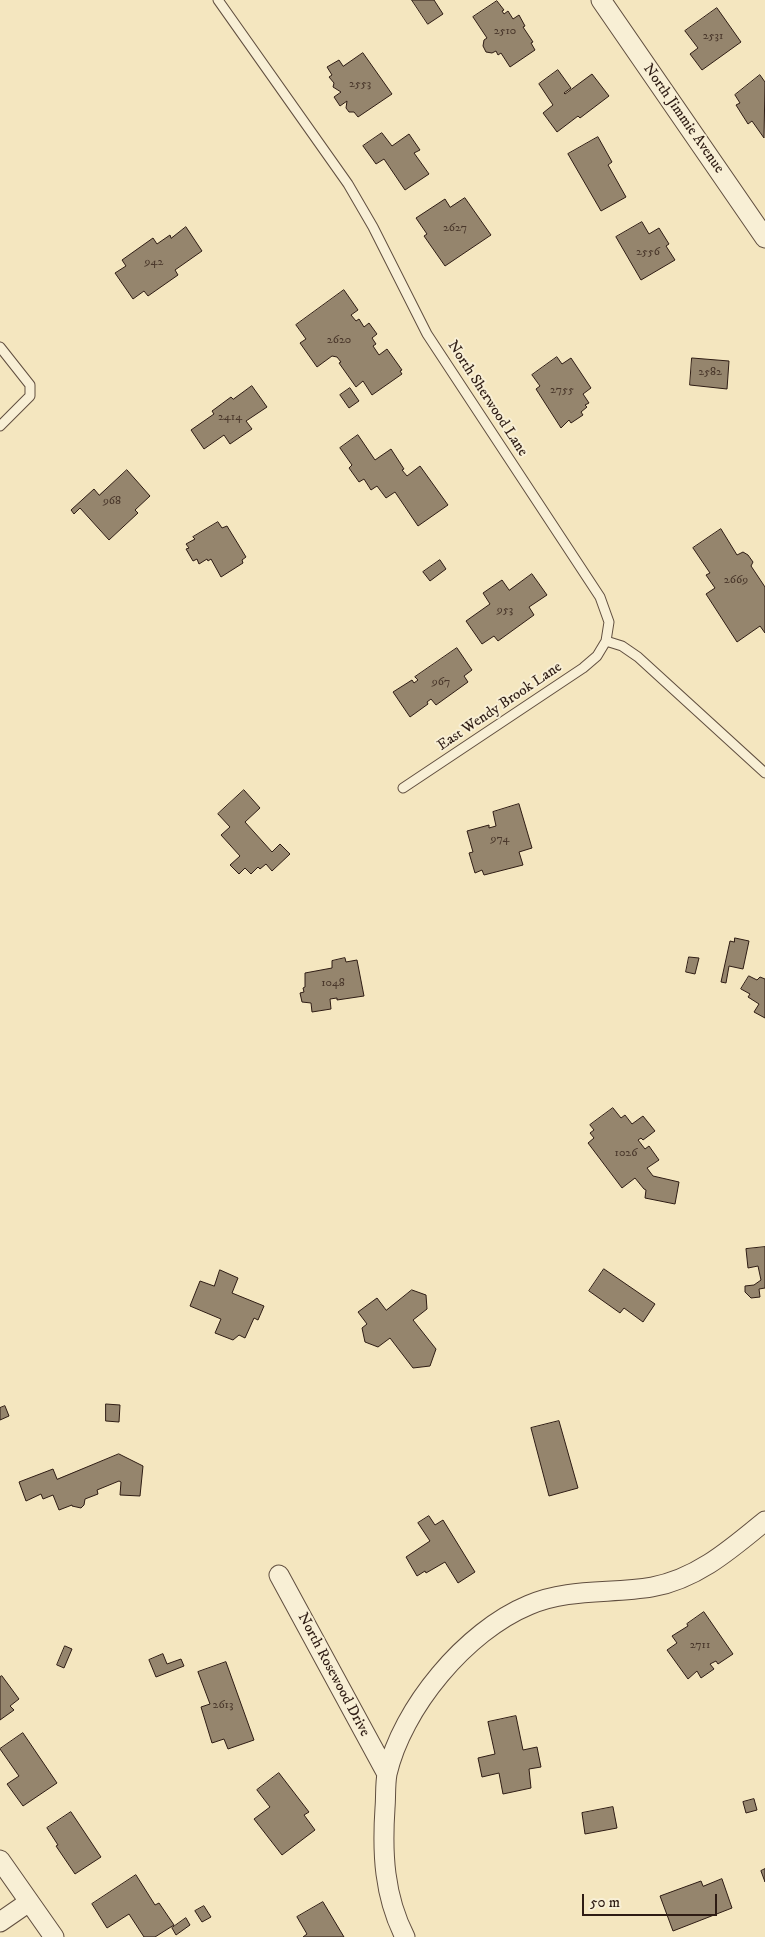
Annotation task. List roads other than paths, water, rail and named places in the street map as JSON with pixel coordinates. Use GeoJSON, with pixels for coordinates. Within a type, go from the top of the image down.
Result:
{"type":"FeatureCollection","features":[{"type":"Feature","properties":{"kind":"street","name":"North Jimmie Avenue"},"geometry":{"type":"LineString","coordinates":[[601,0],[765,238]]}},
{"type":"Feature","properties":{"kind":"street"},"geometry":{"type":"LineString","coordinates":[[405,1937],[399,1926],[389,1896],[384,1868],[383,1839],[387,1774],[400,1738],[418,1704],[440,1674],[464,1649],[493,1625],[529,1605],[571,1593],[652,1587],[687,1576],[717,1560],[765,1521]]}},
{"type":"Feature","properties":{"kind":"street","name":"North Rosewood Drive"},"geometry":{"type":"LineString","coordinates":[[280,1575],[387,1774]]}},
{"type":"Feature","properties":{"kind":"street"},"geometry":{"type":"LineString","coordinates":[[0,1860],[54,1937]]}},
{"type":"Feature","properties":{"kind":"street"},"geometry":{"type":"LineString","coordinates":[[0,1922],[29,1902]]}},
{"type":"Feature","properties":{"kind":"lane","name":"North Sherwood Lane"},"geometry":{"type":"LineString","coordinates":[[218,0],[348,184],[373,227],[427,334],[600,598],[609,622],[606,642]]}},
{"type":"Feature","properties":{"kind":"lane"},"geometry":{"type":"LineString","coordinates":[[0,347],[30,385],[30,396],[0,426]]}},
{"type":"Feature","properties":{"kind":"lane"},"geometry":{"type":"LineString","coordinates":[[606,642],[622,646],[638,657],[765,774]]}},
{"type":"Feature","properties":{"kind":"lane","name":"East Wendy Brook Lane"},"geometry":{"type":"LineString","coordinates":[[404,788],[583,668],[597,656],[606,642]]}}]}
